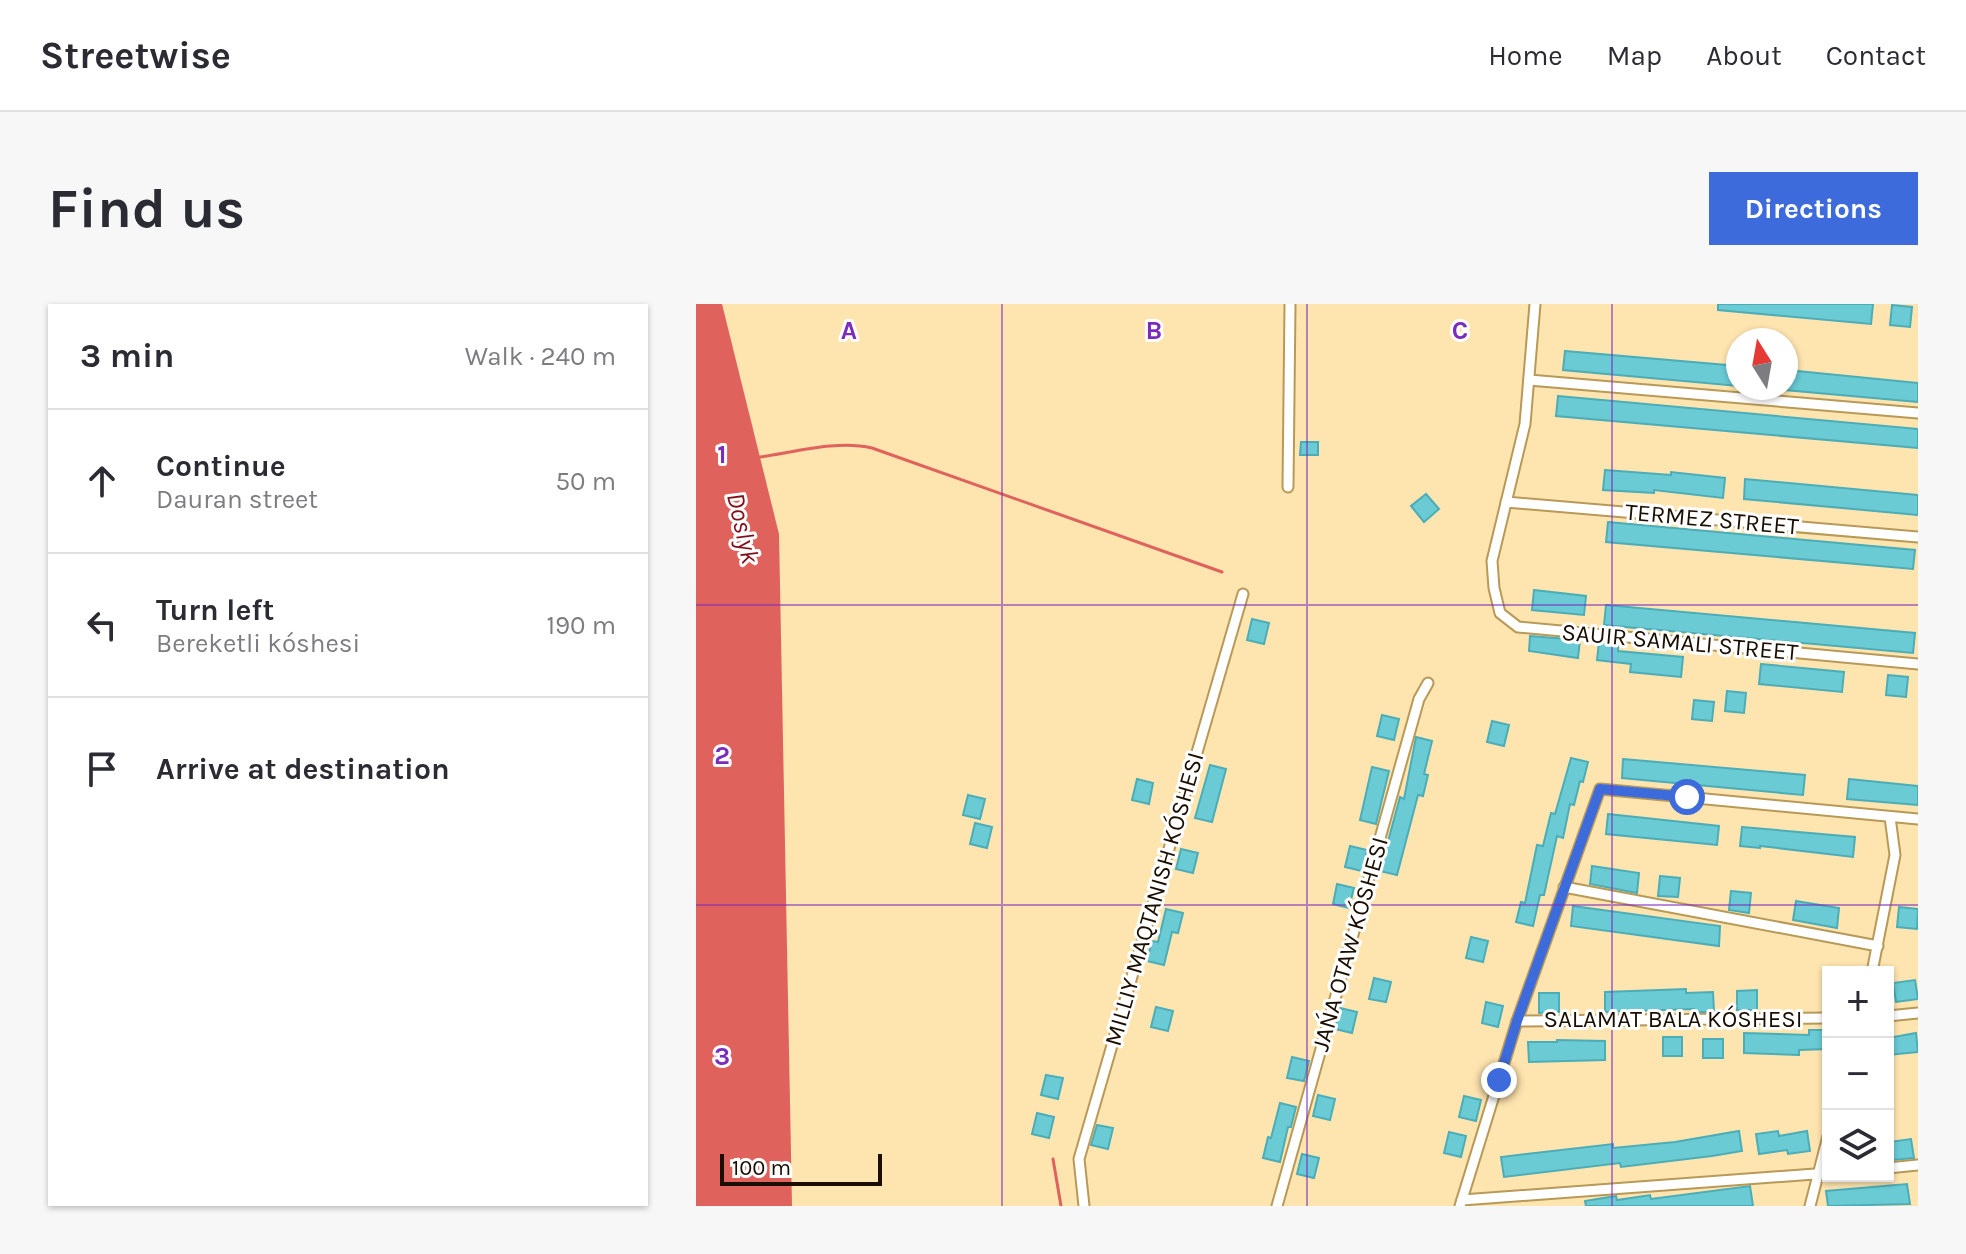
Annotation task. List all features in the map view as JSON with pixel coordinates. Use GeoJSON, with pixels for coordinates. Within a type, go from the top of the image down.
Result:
{"type":"FeatureCollection","features":[{"type":"Feature","properties":{"kind":"street"},"geometry":{"type":"LineString","coordinates":[[1288,487],[1290,304]]}},
{"type":"Feature","properties":{"kind":"street"},"geometry":{"type":"LineString","coordinates":[[1535,304],[1525,424],[1492,561],[1500,613],[1518,627],[1918,664]]}},
{"type":"Feature","properties":{"kind":"street"},"geometry":{"type":"LineString","coordinates":[[1529,380],[1918,413]]}},
{"type":"Feature","properties":{"kind":"street","name":"TERMEZ STREET"},"geometry":{"type":"LineString","coordinates":[[1506,502],[1918,537]]}},
{"type":"Feature","properties":{"kind":"street"},"geometry":{"type":"LineString","coordinates":[[1084,1206],[1079,1159],[1243,594]]}},
{"type":"Feature","properties":{"kind":"street","name":"JAŃA OTAW KÓSHESI"},"geometry":{"type":"LineString","coordinates":[[1277,1206],[1419,699],[1428,683]]}},
{"type":"Feature","properties":{"kind":"street"},"geometry":{"type":"LineString","coordinates":[[1810,1206],[1822,1173],[1461,1203],[1517,1021],[1600,789],[1918,819]]}},
{"type":"Feature","properties":{"kind":"street"},"geometry":{"type":"LineString","coordinates":[[1873,966],[1895,855],[1890,817]]}},
{"type":"Feature","properties":{"kind":"street"},"geometry":{"type":"LineString","coordinates":[[1564,887],[1878,946]]}},
{"type":"Feature","properties":{"kind":"street"},"geometry":{"type":"LineString","coordinates":[[1894,1015],[1918,1013]]}},
{"type":"Feature","properties":{"kind":"street","name":"SALAMAT BALA KÓSHESI"},"geometry":{"type":"LineString","coordinates":[[1517,1021],[1822,1018]]}},
{"type":"Feature","properties":{"kind":"street"},"geometry":{"type":"LineString","coordinates":[[1894,1167],[1918,1165]]}},
{"type":"Feature","properties":{"kind":"water","name":"Doslyk"},"geometry":{"type":"Polygon","coordinates":[[[696,304],[722,304],[779,534],[792,1206],[696,1206],[696,304]]]}},
{"type":"Feature","properties":{"kind":"building"},"geometry":{"type":"Polygon","coordinates":[[[1718,304],[1873,304],[1871,324],[1718,310],[1718,304]]]}},
{"type":"Feature","properties":{"kind":"building"},"geometry":{"type":"Polygon","coordinates":[[[1892,305],[1912,307],[1910,327],[1890,325],[1892,305]]]}},
{"type":"Feature","properties":{"kind":"building"},"geometry":{"type":"Polygon","coordinates":[[[1565,351],[1726,365],[1726,385],[1563,370],[1565,351]]]}},
{"type":"Feature","properties":{"kind":"building"},"geometry":{"type":"Polygon","coordinates":[[[1798,371],[1918,383],[1918,402],[1798,391],[1798,371]]]}},
{"type":"Feature","properties":{"kind":"building"},"geometry":{"type":"Polygon","coordinates":[[[1558,396],[1918,429],[1918,448],[1556,416],[1558,396]]]}},
{"type":"Feature","properties":{"kind":"building"},"geometry":{"type":"Polygon","coordinates":[[[1301,442],[1318,442],[1318,455],[1300,455],[1301,442]]]}},
{"type":"Feature","properties":{"kind":"building"},"geometry":{"type":"Polygon","coordinates":[[[1605,470],[1725,478],[1723,498],[1654,490],[1654,493],[1603,490],[1605,470]]]}},
{"type":"Feature","properties":{"kind":"building"},"geometry":{"type":"Polygon","coordinates":[[[1745,479],[1918,495],[1918,515],[1744,499],[1745,479]]]}},
{"type":"Feature","properties":{"kind":"building"},"geometry":{"type":"Polygon","coordinates":[[[1426,494],[1439,509],[1424,522],[1411,506],[1426,494]]]}},
{"type":"Feature","properties":{"kind":"building"},"geometry":{"type":"Polygon","coordinates":[[[1608,522],[1915,550],[1913,569],[1606,542],[1608,522]]]}},
{"type":"Feature","properties":{"kind":"building"},"geometry":{"type":"Polygon","coordinates":[[[1534,590],[1586,596],[1584,615],[1532,610],[1534,590]]]}},
{"type":"Feature","properties":{"kind":"building"},"geometry":{"type":"Polygon","coordinates":[[[1606,605],[1915,633],[1913,653],[1604,625],[1606,605]]]}},
{"type":"Feature","properties":{"kind":"building"},"geometry":{"type":"Polygon","coordinates":[[[1252,619],[1269,623],[1264,644],[1247,640],[1252,619]]]}},
{"type":"Feature","properties":{"kind":"building"},"geometry":{"type":"Polygon","coordinates":[[[1530,636],[1580,640],[1578,658],[1529,651],[1530,636]]]}},
{"type":"Feature","properties":{"kind":"building"},"geometry":{"type":"Polygon","coordinates":[[[1599,642],[1618,644],[1618,651],[1683,657],[1681,677],[1630,672],[1631,664],[1597,660],[1599,642]]]}},
{"type":"Feature","properties":{"kind":"building"},"geometry":{"type":"Polygon","coordinates":[[[1761,664],[1844,672],[1842,692],[1759,684],[1761,664]]]}},
{"type":"Feature","properties":{"kind":"building"},"geometry":{"type":"Polygon","coordinates":[[[1888,675],[1908,677],[1906,697],[1886,695],[1888,675]]]}},
{"type":"Feature","properties":{"kind":"building"},"geometry":{"type":"Polygon","coordinates":[[[1727,691],[1746,693],[1744,713],[1725,711],[1727,691]]]}},
{"type":"Feature","properties":{"kind":"building"},"geometry":{"type":"Polygon","coordinates":[[[1694,700],[1714,702],[1712,721],[1692,719],[1694,700]]]}},
{"type":"Feature","properties":{"kind":"building"},"geometry":{"type":"Polygon","coordinates":[[[1382,715],[1399,719],[1394,740],[1377,736],[1382,715]]]}},
{"type":"Feature","properties":{"kind":"building"},"geometry":{"type":"Polygon","coordinates":[[[1492,721],[1509,725],[1504,746],[1487,742],[1492,721]]]}},
{"type":"Feature","properties":{"kind":"building"},"geometry":{"type":"Polygon","coordinates":[[[1416,737],[1432,741],[1424,774],[1428,775],[1423,796],[1418,795],[1397,875],[1380,871],[1400,797],[1404,799],[1416,737]]]}},
{"type":"Feature","properties":{"kind":"building"},"geometry":{"type":"Polygon","coordinates":[[[1571,758],[1588,762],[1583,782],[1580,781],[1574,805],[1570,804],[1563,838],[1557,836],[1544,895],[1540,895],[1533,926],[1516,922],[1521,902],[1525,903],[1537,845],[1543,846],[1571,758]]]}},
{"type":"Feature","properties":{"kind":"building"},"geometry":{"type":"Polygon","coordinates":[[[1623,759],[1805,775],[1803,795],[1622,778],[1623,759]]]}},
{"type":"Feature","properties":{"kind":"building"},"geometry":{"type":"Polygon","coordinates":[[[1210,765],[1226,769],[1212,822],[1195,818],[1210,765]]]}},
{"type":"Feature","properties":{"kind":"building"},"geometry":{"type":"Polygon","coordinates":[[[1372,767],[1389,771],[1376,824],[1360,820],[1372,767]]]}},
{"type":"Feature","properties":{"kind":"building"},"geometry":{"type":"Polygon","coordinates":[[[1137,779],[1153,783],[1149,804],[1132,800],[1137,779]]]}},
{"type":"Feature","properties":{"kind":"building"},"geometry":{"type":"Polygon","coordinates":[[[1849,779],[1918,786],[1918,805],[1847,799],[1849,779]]]}},
{"type":"Feature","properties":{"kind":"building"},"geometry":{"type":"Polygon","coordinates":[[[968,795],[985,799],[980,819],[963,815],[968,795]]]}},
{"type":"Feature","properties":{"kind":"building"},"geometry":{"type":"Polygon","coordinates":[[[1608,814],[1719,826],[1717,845],[1606,834],[1608,814]]]}},
{"type":"Feature","properties":{"kind":"building"},"geometry":{"type":"Polygon","coordinates":[[[975,823],[992,827],[987,848],[970,844],[975,823]]]}},
{"type":"Feature","properties":{"kind":"building"},"geometry":{"type":"Polygon","coordinates":[[[1742,827],[1855,837],[1853,857],[1740,846],[1742,827]]]}},
{"type":"Feature","properties":{"kind":"building"},"geometry":{"type":"Polygon","coordinates":[[[1350,846],[1367,850],[1362,871],[1345,867],[1350,846]]]}},
{"type":"Feature","properties":{"kind":"building"},"geometry":{"type":"Polygon","coordinates":[[[1181,849],[1198,853],[1193,873],[1176,869],[1181,849]]]}},
{"type":"Feature","properties":{"kind":"building"},"geometry":{"type":"Polygon","coordinates":[[[1592,866],[1639,873],[1637,893],[1590,884],[1592,866]]]}},
{"type":"Feature","properties":{"kind":"building"},"geometry":{"type":"Polygon","coordinates":[[[1660,876],[1680,878],[1678,897],[1658,896],[1660,876]]]}},
{"type":"Feature","properties":{"kind":"building"},"geometry":{"type":"Polygon","coordinates":[[[1337,884],[1354,888],[1349,908],[1333,904],[1337,884]]]}},
{"type":"Feature","properties":{"kind":"building"},"geometry":{"type":"Polygon","coordinates":[[[1731,891],[1751,893],[1749,913],[1729,910],[1731,891]]]}},
{"type":"Feature","properties":{"kind":"building"},"geometry":{"type":"Polygon","coordinates":[[[1796,901],[1839,908],[1837,928],[1793,920],[1796,901]]]}},
{"type":"Feature","properties":{"kind":"building"},"geometry":{"type":"Polygon","coordinates":[[[1573,906],[1720,926],[1719,946],[1571,926],[1573,906]]]}},
{"type":"Feature","properties":{"kind":"building"},"geometry":{"type":"Polygon","coordinates":[[[1899,907],[1918,909],[1917,929],[1897,927],[1899,907]]]}},
{"type":"Feature","properties":{"kind":"building"},"geometry":{"type":"Polygon","coordinates":[[[1166,909],[1183,913],[1178,933],[1172,932],[1164,965],[1147,961],[1152,941],[1158,942],[1166,909]]]}},
{"type":"Feature","properties":{"kind":"building"},"geometry":{"type":"Polygon","coordinates":[[[1471,937],[1488,941],[1483,962],[1466,958],[1471,937]]]}},
{"type":"Feature","properties":{"kind":"building"},"geometry":{"type":"Polygon","coordinates":[[[1374,978],[1391,982],[1386,1002],[1369,999],[1374,978]]]}},
{"type":"Feature","properties":{"kind":"building"},"geometry":{"type":"Polygon","coordinates":[[[1915,980],[1918,999],[1896,1002],[1894,983],[1915,980]]]}},
{"type":"Feature","properties":{"kind":"building"},"geometry":{"type":"Polygon","coordinates":[[[1686,989],[1686,993],[1713,992],[1714,1012],[1694,1012],[1694,1009],[1605,1012],[1605,992],[1686,989]]]}},
{"type":"Feature","properties":{"kind":"building"},"geometry":{"type":"Polygon","coordinates":[[[1757,990],[1757,1010],[1737,1010],[1737,991],[1757,990]]]}},
{"type":"Feature","properties":{"kind":"building"},"geometry":{"type":"Polygon","coordinates":[[[1539,993],[1559,993],[1559,1012],[1539,1013],[1539,993]]]}},
{"type":"Feature","properties":{"kind":"building"},"geometry":{"type":"Polygon","coordinates":[[[1486,1002],[1503,1006],[1498,1027],[1482,1023],[1486,1002]]]}},
{"type":"Feature","properties":{"kind":"building"},"geometry":{"type":"Polygon","coordinates":[[[1156,1007],[1173,1011],[1168,1031],[1151,1027],[1156,1007]]]}},
{"type":"Feature","properties":{"kind":"building"},"geometry":{"type":"Polygon","coordinates":[[[1340,1008],[1357,1012],[1352,1033],[1335,1029],[1340,1008]]]}},
{"type":"Feature","properties":{"kind":"building"},"geometry":{"type":"Polygon","coordinates":[[[1809,1030],[1822,1030],[1822,1049],[1799,1050],[1799,1055],[1744,1053],[1744,1033],[1809,1035],[1809,1030]]]}},
{"type":"Feature","properties":{"kind":"building"},"geometry":{"type":"Polygon","coordinates":[[[1916,1033],[1918,1052],[1894,1054],[1894,1037],[1916,1033]]]}},
{"type":"Feature","properties":{"kind":"building"},"geometry":{"type":"Polygon","coordinates":[[[1663,1037],[1682,1037],[1682,1056],[1663,1056],[1663,1037]]]}},
{"type":"Feature","properties":{"kind":"building"},"geometry":{"type":"Polygon","coordinates":[[[1703,1039],[1723,1039],[1723,1058],[1703,1058],[1703,1039]]]}},
{"type":"Feature","properties":{"kind":"building"},"geometry":{"type":"Polygon","coordinates":[[[1605,1041],[1605,1060],[1529,1062],[1528,1042],[1605,1041]]]}},
{"type":"Feature","properties":{"kind":"building"},"geometry":{"type":"Polygon","coordinates":[[[1292,1057],[1309,1061],[1304,1081],[1287,1078],[1292,1057]]]}},
{"type":"Feature","properties":{"kind":"building"},"geometry":{"type":"Polygon","coordinates":[[[1046,1075],[1063,1078],[1058,1099],[1041,1095],[1046,1075]]]}},
{"type":"Feature","properties":{"kind":"building"},"geometry":{"type":"Polygon","coordinates":[[[1318,1095],[1335,1099],[1330,1120],[1313,1116],[1318,1095]]]}},
{"type":"Feature","properties":{"kind":"building"},"geometry":{"type":"Polygon","coordinates":[[[1464,1096],[1481,1100],[1476,1121],[1459,1117],[1464,1096]]]}},
{"type":"Feature","properties":{"kind":"building"},"geometry":{"type":"Polygon","coordinates":[[[1280,1103],[1296,1107],[1280,1162],[1263,1158],[1280,1103]]]}},
{"type":"Feature","properties":{"kind":"building"},"geometry":{"type":"Polygon","coordinates":[[[1037,1113],[1054,1117],[1049,1138],[1032,1134],[1037,1113]]]}},
{"type":"Feature","properties":{"kind":"building"},"geometry":{"type":"Polygon","coordinates":[[[1097,1125],[1113,1128],[1108,1149],[1091,1145],[1097,1125]]]}},
{"type":"Feature","properties":{"kind":"building"},"geometry":{"type":"Polygon","coordinates":[[[1739,1131],[1742,1151],[1621,1167],[1620,1163],[1504,1177],[1501,1157],[1613,1144],[1613,1148],[1675,1142],[1739,1131]]]}},
{"type":"Feature","properties":{"kind":"building"},"geometry":{"type":"Polygon","coordinates":[[[1778,1131],[1779,1136],[1807,1131],[1810,1151],[1759,1154],[1756,1134],[1778,1131]]]}},
{"type":"Feature","properties":{"kind":"building"},"geometry":{"type":"Polygon","coordinates":[[[1449,1132],[1466,1136],[1461,1157],[1444,1153],[1449,1132]]]}},
{"type":"Feature","properties":{"kind":"building"},"geometry":{"type":"Polygon","coordinates":[[[1911,1139],[1914,1158],[1894,1160],[1894,1141],[1911,1139]]]}},
{"type":"Feature","properties":{"kind":"building"},"geometry":{"type":"Polygon","coordinates":[[[1302,1154],[1319,1158],[1314,1178],[1297,1174],[1302,1154]]]}},
{"type":"Feature","properties":{"kind":"building"},"geometry":{"type":"Polygon","coordinates":[[[1907,1184],[1910,1204],[1828,1206],[1826,1191],[1907,1184]]]}},
{"type":"Feature","properties":{"kind":"building"},"geometry":{"type":"Polygon","coordinates":[[[1750,1186],[1753,1206],[1586,1206],[1585,1201],[1616,1196],[1617,1200],[1650,1195],[1651,1199],[1750,1186]]]}},
{"type":"Feature","properties":{"kind":"waterway"},"geometry":{"type":"LineString","coordinates":[[760,457],[831,446],[872,448],[1222,572]]}},
{"type":"Feature","properties":{"kind":"waterway"},"geometry":{"type":"LineString","coordinates":[[1053,1159],[1061,1206]]}},
{"type":"Feature","properties":{"kind":"route"},"geometry":{"type":"LineString","coordinates":[[1499,1080],[1600,789],[1687,797]]}}]}
